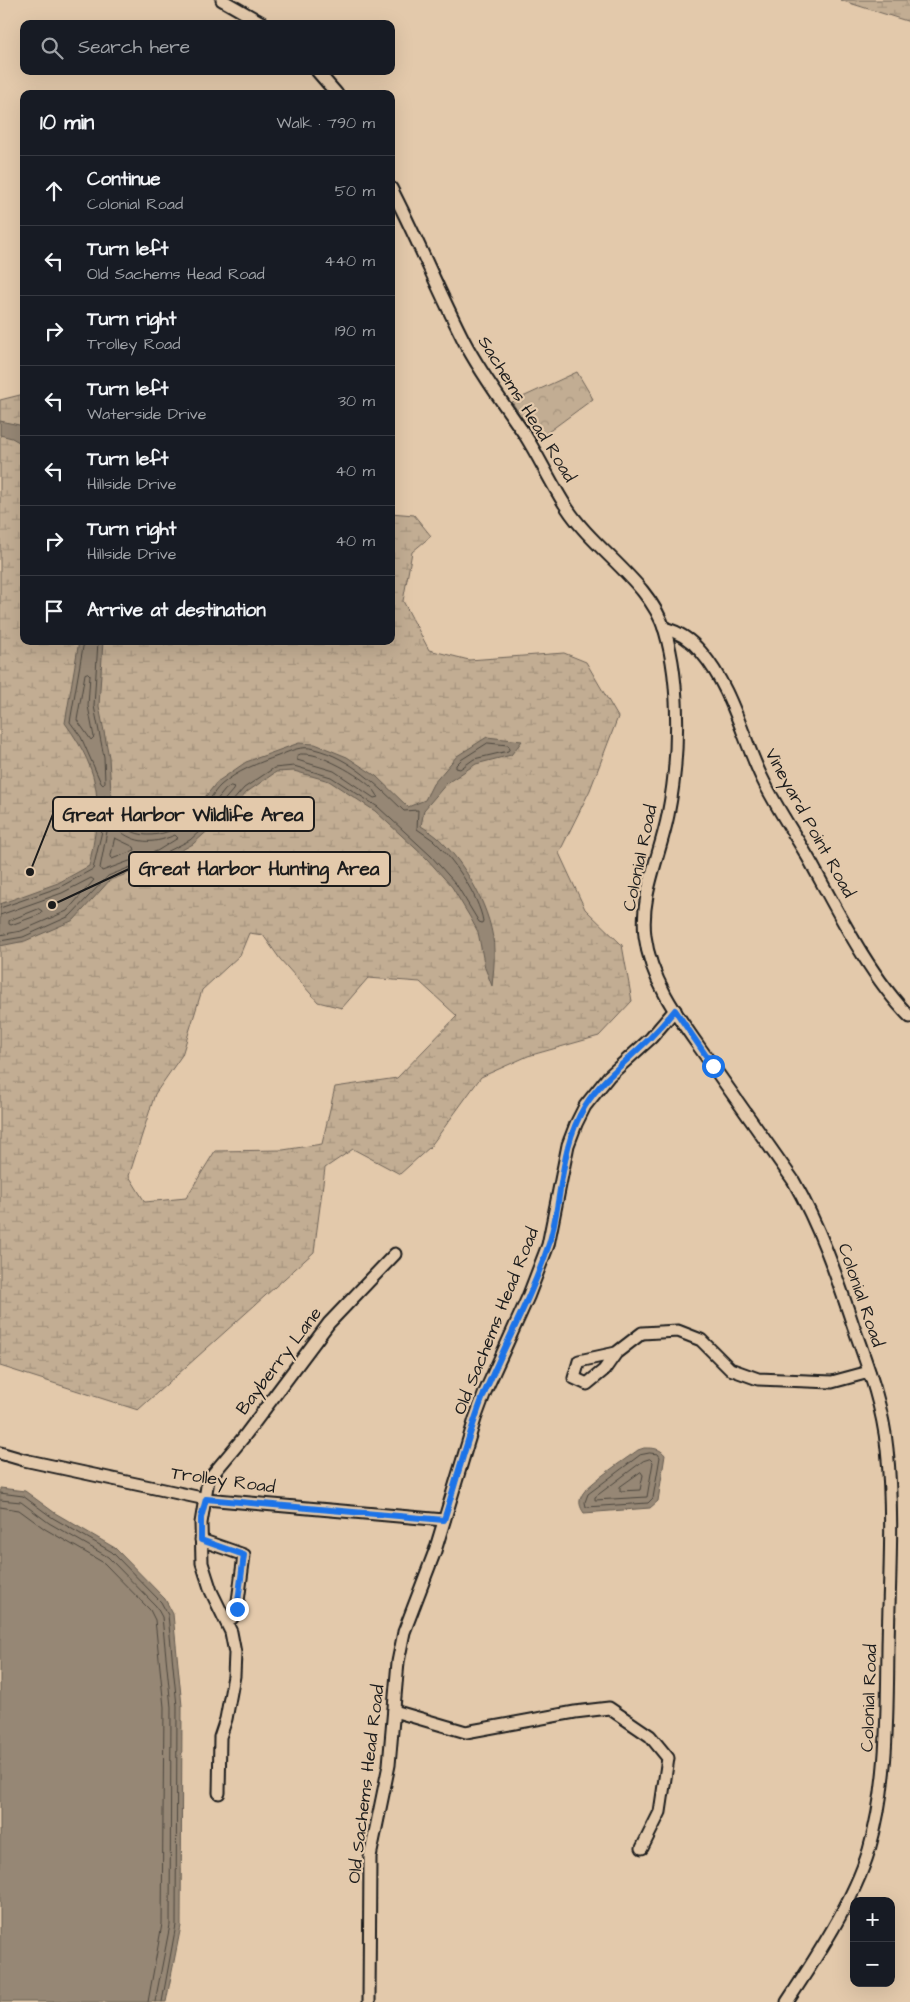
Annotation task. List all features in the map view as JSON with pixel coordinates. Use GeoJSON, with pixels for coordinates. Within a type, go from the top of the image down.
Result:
{"type":"FeatureCollection","features":[{"type":"Feature","properties":{"kind":"street"},"geometry":{"type":"LineString","coordinates":[[222,0],[257,20]]}},
{"type":"Feature","properties":{"kind":"street"},"geometry":{"type":"LineString","coordinates":[[320,75],[334,90]]}},
{"type":"Feature","properties":{"kind":"street","name":"Sachems Head Road"},"geometry":{"type":"LineString","coordinates":[[395,196],[475,361],[530,443],[572,515],[652,603],[664,628]]}},
{"type":"Feature","properties":{"kind":"street","name":"Colonial Road"},"geometry":{"type":"LineString","coordinates":[[664,628],[668,645],[676,718],[674,769],[668,815],[650,880],[644,922],[650,961],[662,989],[675,1010],[793,1180],[806,1202],[825,1246],[870,1372],[882,1414],[887,1448],[890,1486],[887,1706],[883,1773],[875,1829],[859,1877],[827,1938],[787,2002]]}},
{"type":"Feature","properties":{"kind":"street","name":"Vineyard Point Road"},"geometry":{"type":"LineString","coordinates":[[664,628],[676,631],[688,639],[701,652],[712,668],[737,715],[756,763],[776,803],[868,962],[891,996],[910,1017]]}},
{"type":"Feature","properties":{"kind":"street","name":"Old Sachems Head Road"},"geometry":{"type":"LineString","coordinates":[[369,2002],[370,1858],[389,1765],[398,1662],[404,1632],[427,1574],[475,1419],[531,1290],[548,1245],[557,1211],[568,1145],[576,1124],[585,1106],[609,1076],[651,1038],[675,1010]]}},
{"type":"Feature","properties":{"kind":"street","name":"Bayberry Lane"},"geometry":{"type":"LineString","coordinates":[[219,1793],[220,1737],[226,1719],[236,1664],[234,1642],[204,1573],[201,1518],[208,1480],[243,1438],[329,1323],[395,1254]]}},
{"type":"Feature","properties":{"kind":"street"},"geometry":{"type":"LineString","coordinates":[[616,1353],[642,1333],[678,1331],[701,1340],[730,1369],[758,1379],[832,1382],[870,1372]]}},
{"type":"Feature","properties":{"kind":"street","name":"Trolley Road"},"geometry":{"type":"LineString","coordinates":[[0,1453],[24,1460],[206,1499],[444,1520]]}},
{"type":"Feature","properties":{"kind":"street"},"geometry":{"type":"LineString","coordinates":[[201,1540],[244,1555],[237,1609],[232,1618],[226,1621]]}},
{"type":"Feature","properties":{"kind":"street"},"geometry":{"type":"LineString","coordinates":[[394,1711],[466,1732],[575,1712],[608,1708],[650,1736],[668,1758],[660,1812],[642,1848]]}},
{"type":"Feature","properties":{"kind":"green space"},"geometry":{"type":"Polygon","coordinates":[[[840,0],[910,0],[910,22],[840,0]]]}},
{"type":"Feature","properties":{"kind":"green space"},"geometry":{"type":"Polygon","coordinates":[[[577,372],[593,399],[536,441],[512,402],[577,372]]]}},
{"type":"Feature","properties":{"kind":"green space"},"geometry":{"type":"Polygon","coordinates":[[[20,395],[20,645],[395,645],[395,513],[414,515],[431,536],[412,552],[403,601],[429,650],[469,660],[564,653],[586,662],[618,717],[590,790],[559,853],[585,909],[622,945],[632,1001],[599,1036],[528,1056],[481,1077],[430,1147],[400,1174],[353,1149],[325,1168],[314,1252],[138,1410],[0,1366],[0,400],[20,395]],[[249,933],[240,955],[202,990],[182,1055],[155,1094],[129,1176],[145,1202],[186,1198],[215,1151],[283,1150],[322,1144],[335,1087],[397,1078],[457,1016],[420,982],[368,978],[342,1008],[318,1002],[280,959],[263,935],[249,933]]]}},
{"type":"Feature","properties":{"kind":"water"},"geometry":{"type":"Polygon","coordinates":[[[0,421],[20,425],[20,443],[0,435],[0,421]]]}},
{"type":"Feature","properties":{"kind":"water"},"geometry":{"type":"Polygon","coordinates":[[[78,645],[103,645],[99,706],[109,757],[111,793],[127,822],[143,831],[160,829],[179,821],[194,811],[217,782],[246,762],[299,743],[315,744],[347,757],[376,776],[408,807],[425,800],[433,784],[457,756],[487,737],[522,741],[511,755],[476,764],[447,783],[424,810],[421,826],[437,837],[458,860],[476,889],[493,936],[492,986],[485,968],[478,932],[452,887],[427,859],[375,811],[329,781],[294,771],[276,772],[247,792],[235,806],[193,844],[162,861],[110,880],[74,920],[25,941],[0,946],[0,904],[58,883],[89,866],[96,825],[96,791],[87,759],[65,723],[78,645]]]}},
{"type":"Feature","properties":{"kind":"water"},"geometry":{"type":"Polygon","coordinates":[[[644,1448],[659,1450],[665,1455],[658,1501],[650,1508],[584,1513],[580,1502],[585,1490],[616,1465],[644,1448]]]}},
{"type":"Feature","properties":{"kind":"water"},"geometry":{"type":"Polygon","coordinates":[[[0,1488],[25,1491],[55,1513],[115,1548],[165,1599],[173,1614],[182,1706],[181,1926],[166,2002],[0,2002],[0,1488]]]}},
{"type":"Feature","properties":{"kind":"place","name":"Great Harbor Wildlife Area"},"geometry":{"type":"Point","coordinates":[30,872]}},
{"type":"Feature","properties":{"kind":"place","name":"Great Harbor Hunting Area"},"geometry":{"type":"Point","coordinates":[52,905]}},
{"type":"Feature","properties":{"kind":"route"},"geometry":{"type":"LineString","coordinates":[[237,1609],[244,1555],[201,1540],[201,1518],[206,1499],[444,1520],[466,1445],[485,1392],[540,1269],[553,1231],[568,1145],[585,1106],[619,1065],[651,1038],[675,1010],[713,1066]]}}]}
